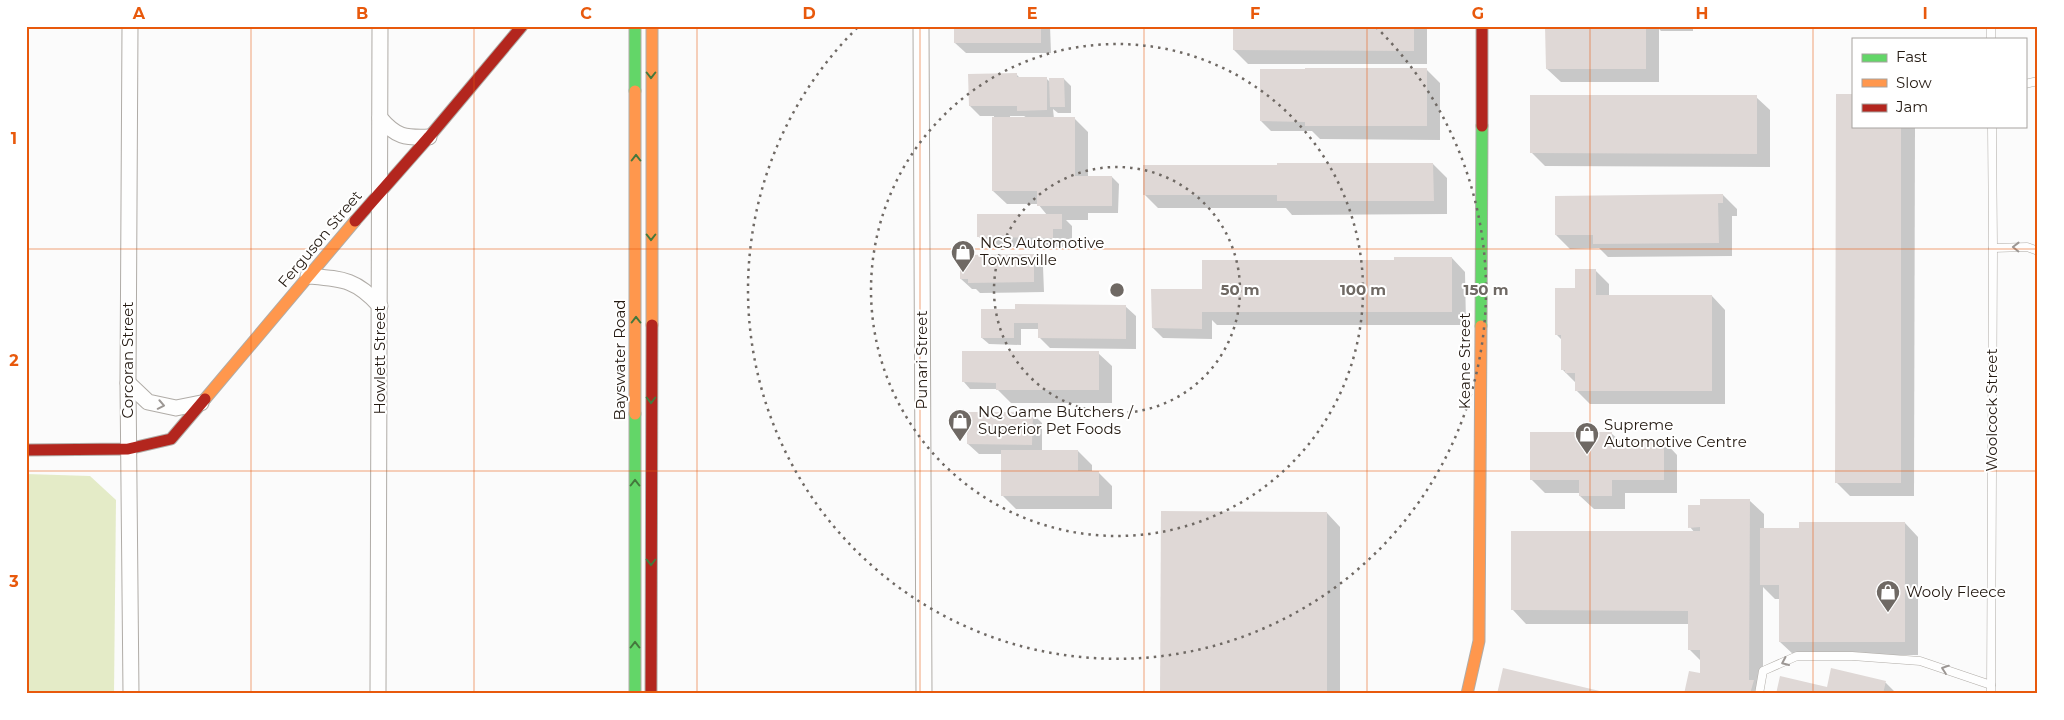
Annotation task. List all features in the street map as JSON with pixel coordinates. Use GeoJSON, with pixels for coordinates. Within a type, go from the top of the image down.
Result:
{"type":"FeatureCollection","features":[{"type":"Feature","properties":{"kind":"street","name":"Corcoran Street"},"geometry":{"type":"LineString","coordinates":[[130,26],[128,449],[131,694]]}},
{"type":"Feature","properties":{"kind":"street","name":"Howlett Street"},"geometry":{"type":"LineString","coordinates":[[378,694],[380,26]]}},
{"type":"Feature","properties":{"kind":"street","name":"Ferguson Street"},"geometry":{"type":"LineString","coordinates":[[26,450],[128,449],[171,439],[522,26]]}},
{"type":"Feature","properties":{"kind":"street","name":"Bayswater Road"},"geometry":{"type":"LineString","coordinates":[[635,26],[635,694]]}},
{"type":"Feature","properties":{"kind":"street","name":"Bayswater Road"},"geometry":{"type":"LineString","coordinates":[[651,694],[652,26]]}},
{"type":"Feature","properties":{"kind":"street","name":"Punari Street"},"geometry":{"type":"LineString","coordinates":[[921,26],[924,694]]}},
{"type":"Feature","properties":{"kind":"street","name":"Keane Street"},"geometry":{"type":"LineString","coordinates":[[1467,694],[1479,641],[1482,26]]}},
{"type":"Feature","properties":{"kind":"street"},"geometry":{"type":"LineString","coordinates":[[380,118],[390,130],[410,138],[429,137]]}},
{"type":"Feature","properties":{"kind":"street"},"geometry":{"type":"LineString","coordinates":[[308,276],[343,279],[367,292],[380,306]]}},
{"type":"Feature","properties":{"kind":"street"},"geometry":{"type":"LineString","coordinates":[[128,383],[148,402],[176,408],[201,403]]}},
{"type":"Feature","properties":{"kind":"lane"},"geometry":{"type":"LineString","coordinates":[[2026,84],[2038,80]]}},
{"type":"Feature","properties":{"kind":"lane","name":"Woolcock Street"},"geometry":{"type":"LineString","coordinates":[[1991,694],[1992,128]]}},
{"type":"Feature","properties":{"kind":"lane"},"geometry":{"type":"LineString","coordinates":[[1993,248],[2020,247],[2038,251]]}},
{"type":"Feature","properties":{"kind":"lane"},"geometry":{"type":"LineString","coordinates":[[1758,694],[1763,671],[1797,656],[1852,656],[1920,661],[1991,685]]}},
{"type":"Feature","properties":{"kind":"green space"},"geometry":{"type":"Polygon","coordinates":[[[26,474],[90,476],[116,500],[114,694],[26,694],[26,474]]]}},
{"type":"Feature","properties":{"kind":"building"},"geometry":{"type":"Polygon","coordinates":[[[954,26],[1041,26],[1041,43],[954,43],[954,26]]]}},
{"type":"Feature","properties":{"kind":"building"},"geometry":{"type":"Polygon","coordinates":[[[1233,26],[1414,26],[1414,51],[1233,50],[1233,26]]]}},
{"type":"Feature","properties":{"kind":"building"},"geometry":{"type":"Polygon","coordinates":[[[1545,26],[1646,26],[1646,69],[1546,69],[1545,26]]]}},
{"type":"Feature","properties":{"kind":"building"},"geometry":{"type":"Polygon","coordinates":[[[1427,68],[1427,126],[1305,126],[1305,122],[1260,121],[1260,69],[1427,68]]]}},
{"type":"Feature","properties":{"kind":"building"},"geometry":{"type":"Polygon","coordinates":[[[1017,73],[1017,77],[1047,77],[1047,110],[1017,111],[1017,106],[969,106],[968,74],[1017,73]]]}},
{"type":"Feature","properties":{"kind":"building"},"geometry":{"type":"Polygon","coordinates":[[[1049,78],[1064,78],[1065,107],[1050,107],[1049,78]]]}},
{"type":"Feature","properties":{"kind":"building"},"geometry":{"type":"Polygon","coordinates":[[[1836,94],[1852,94],[1852,128],[1901,128],[1901,483],[1835,483],[1836,94]]]}},
{"type":"Feature","properties":{"kind":"building"},"geometry":{"type":"Polygon","coordinates":[[[1530,95],[1757,95],[1757,154],[1530,153],[1530,95]]]}},
{"type":"Feature","properties":{"kind":"building"},"geometry":{"type":"Polygon","coordinates":[[[992,117],[1075,117],[1075,176],[1112,176],[1112,206],[1037,206],[1037,191],[992,191],[992,117]]]}},
{"type":"Feature","properties":{"kind":"building"},"geometry":{"type":"Polygon","coordinates":[[[1277,163],[1433,163],[1434,201],[1277,201],[1277,195],[1143,195],[1143,165],[1277,165],[1277,163]]]}},
{"type":"Feature","properties":{"kind":"building"},"geometry":{"type":"Polygon","coordinates":[[[1723,194],[1723,203],[1718,203],[1719,243],[1593,244],[1593,235],[1555,235],[1555,196],[1723,194]]]}},
{"type":"Feature","properties":{"kind":"building"},"geometry":{"type":"Polygon","coordinates":[[[977,214],[1062,214],[1062,229],[1053,229],[1053,238],[977,237],[977,214]]]}},
{"type":"Feature","properties":{"kind":"building"},"geometry":{"type":"Polygon","coordinates":[[[1034,254],[1034,282],[968,283],[968,279],[960,279],[960,255],[1034,254]]]}},
{"type":"Feature","properties":{"kind":"building"},"geometry":{"type":"Polygon","coordinates":[[[1394,257],[1452,257],[1452,312],[1202,312],[1202,329],[1152,328],[1151,289],[1202,289],[1202,260],[1394,260],[1394,257]]]}},
{"type":"Feature","properties":{"kind":"building"},"geometry":{"type":"Polygon","coordinates":[[[1575,269],[1596,269],[1596,295],[1712,295],[1712,391],[1575,391],[1575,373],[1565,373],[1565,370],[1561,370],[1561,335],[1555,335],[1555,288],[1575,288],[1575,269]]]}},
{"type":"Feature","properties":{"kind":"building"},"geometry":{"type":"Polygon","coordinates":[[[1015,304],[1126,305],[1126,339],[1038,338],[1038,323],[1014,323],[1014,338],[981,338],[981,309],[1015,309],[1015,304]]]}},
{"type":"Feature","properties":{"kind":"building"},"geometry":{"type":"Polygon","coordinates":[[[962,351],[1099,351],[1099,390],[996,390],[996,383],[962,382],[962,351]]]}},
{"type":"Feature","properties":{"kind":"building"},"geometry":{"type":"Polygon","coordinates":[[[967,412],[1033,412],[1032,445],[967,444],[967,412]]]}},
{"type":"Feature","properties":{"kind":"building"},"geometry":{"type":"Polygon","coordinates":[[[1530,432],[1612,432],[1612,440],[1664,440],[1664,480],[1612,480],[1612,496],[1579,496],[1579,480],[1530,480],[1530,432]]]}},
{"type":"Feature","properties":{"kind":"building"},"geometry":{"type":"Polygon","coordinates":[[[1001,450],[1078,450],[1078,471],[1099,471],[1099,496],[1001,496],[1001,450]]]}},
{"type":"Feature","properties":{"kind":"building"},"geometry":{"type":"Polygon","coordinates":[[[1700,499],[1750,499],[1749,680],[1754,680],[1750,694],[1684,694],[1689,671],[1700,673],[1700,650],[1688,650],[1688,611],[1511,610],[1511,531],[1700,531],[1700,527],[1688,528],[1688,505],[1700,505],[1700,499]]]}},
{"type":"Feature","properties":{"kind":"building"},"geometry":{"type":"Polygon","coordinates":[[[1161,511],[1327,512],[1327,694],[1160,694],[1161,511]]]}},
{"type":"Feature","properties":{"kind":"building"},"geometry":{"type":"Polygon","coordinates":[[[1799,522],[1905,522],[1905,642],[1779,642],[1779,585],[1760,585],[1760,528],[1799,528],[1799,522]]]}},
{"type":"Feature","properties":{"kind":"building"},"geometry":{"type":"Polygon","coordinates":[[[1503,668],[1608,693],[1608,694],[1497,694],[1503,668]]]}},
{"type":"Feature","properties":{"kind":"building"},"geometry":{"type":"Polygon","coordinates":[[[1831,668],[1886,681],[1883,694],[1776,694],[1780,676],[1827,687],[1831,668]]]}},
{"type":"Feature","properties":{"kind":"traffic: fast"},"geometry":{"type":"LineString","coordinates":[[635,26],[635,91]]}},
{"type":"Feature","properties":{"kind":"traffic: fast"},"geometry":{"type":"LineString","coordinates":[[1481,326],[1482,126]]}},
{"type":"Feature","properties":{"kind":"traffic: fast"},"geometry":{"type":"LineString","coordinates":[[635,414],[635,694]]}},
{"type":"Feature","properties":{"kind":"traffic: slow"},"geometry":{"type":"LineString","coordinates":[[652,26],[652,325]]}},
{"type":"Feature","properties":{"kind":"traffic: slow"},"geometry":{"type":"LineString","coordinates":[[635,91],[635,414]]}},
{"type":"Feature","properties":{"kind":"traffic: slow"},"geometry":{"type":"LineString","coordinates":[[205,399],[355,221]]}},
{"type":"Feature","properties":{"kind":"traffic: slow"},"geometry":{"type":"LineString","coordinates":[[1467,694],[1479,641],[1481,326]]}},
{"type":"Feature","properties":{"kind":"traffic: jam"},"geometry":{"type":"LineString","coordinates":[[355,221],[429,137],[522,26]]}},
{"type":"Feature","properties":{"kind":"traffic: jam"},"geometry":{"type":"LineString","coordinates":[[1482,26],[1482,126]]}},
{"type":"Feature","properties":{"kind":"traffic: jam"},"geometry":{"type":"LineString","coordinates":[[651,694],[652,325]]}},
{"type":"Feature","properties":{"kind":"traffic: jam"},"geometry":{"type":"LineString","coordinates":[[26,450],[128,449],[171,439],[205,399]]}},
{"type":"Feature","properties":{"kind":"place","name":"NCS Automotive Townsville"},"geometry":{"type":"Point","coordinates":[963,273]}},
{"type":"Feature","properties":{"kind":"place","name":"NQ Game Butchers / Superior Pet Foods"},"geometry":{"type":"Point","coordinates":[960,442]}},
{"type":"Feature","properties":{"kind":"place","name":"Supreme Automotive Centre"},"geometry":{"type":"Point","coordinates":[1587,455]}},
{"type":"Feature","properties":{"kind":"place","name":"Wooly Fleece"},"geometry":{"type":"Point","coordinates":[1888,613]}}]}
